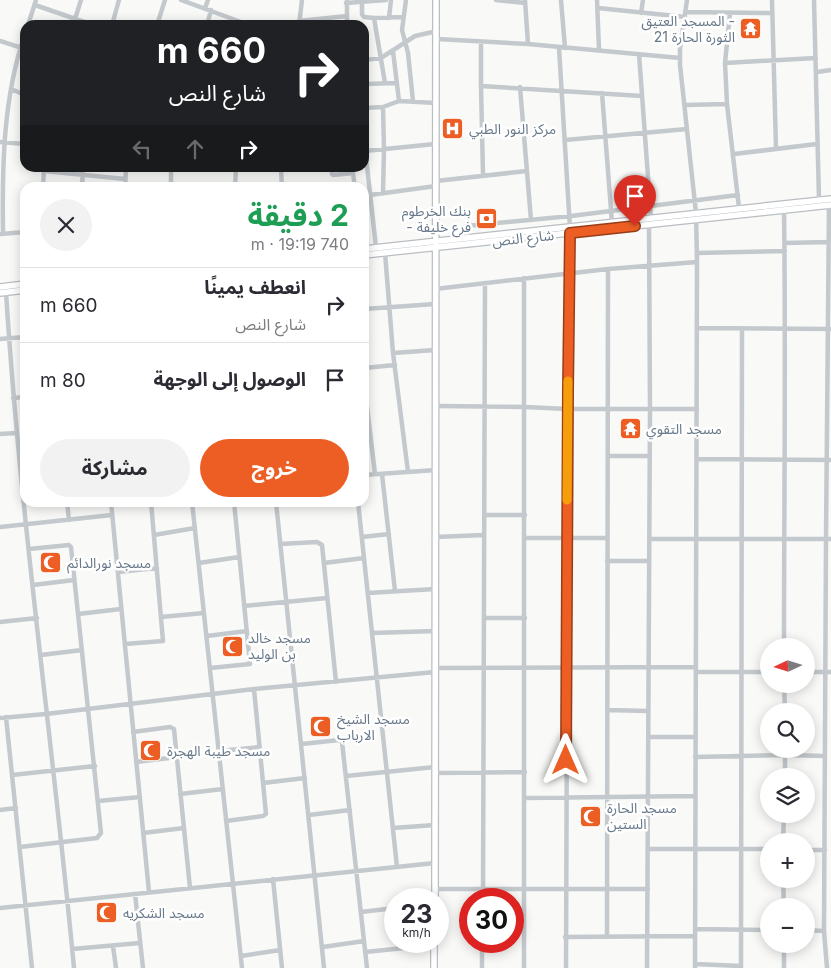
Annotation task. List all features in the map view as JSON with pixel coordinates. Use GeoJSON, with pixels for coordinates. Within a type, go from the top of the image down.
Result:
{"type":"FeatureCollection","features":[{"type":"Feature","properties":{"kind":"main road"},"geometry":{"type":"LineString","coordinates":[[435,888],[436,0]]}},
{"type":"Feature","properties":{"kind":"main road","name":"شارع النص"},"geometry":{"type":"LineString","coordinates":[[697,216],[740,208],[819,200],[830,203]]}},
{"type":"Feature","properties":{"kind":"main road","name":"شارع النص"},"geometry":{"type":"LineString","coordinates":[[369,248],[437,244],[830,203]]}},
{"type":"Feature","properties":{"kind":"main road","name":"شارع النص"},"geometry":{"type":"LineString","coordinates":[[369,255],[466,238],[570,230],[612,223],[650,222]]}},
{"type":"Feature","properties":{"kind":"main road"},"geometry":{"type":"LineString","coordinates":[[0,287],[20,285]]}},
{"type":"Feature","properties":{"kind":"main road"},"geometry":{"type":"LineString","coordinates":[[3,292],[20,290]]}},
{"type":"Feature","properties":{"kind":"main road"},"geometry":{"type":"LineString","coordinates":[[434,953],[434,968]]}},
{"type":"Feature","properties":{"kind":"street"},"geometry":{"type":"LineString","coordinates":[[76,19],[81,0]]}},
{"type":"Feature","properties":{"kind":"street"},"geometry":{"type":"LineString","coordinates":[[114,20],[120,0]]}},
{"type":"Feature","properties":{"kind":"street"},"geometry":{"type":"LineString","coordinates":[[159,20],[165,0]]}},
{"type":"Feature","properties":{"kind":"street"},"geometry":{"type":"LineString","coordinates":[[181,0],[236,20]]}},
{"type":"Feature","properties":{"kind":"street"},"geometry":{"type":"LineString","coordinates":[[207,20],[208,0]]}},
{"type":"Feature","properties":{"kind":"street"},"geometry":{"type":"LineString","coordinates":[[299,20],[302,0]]}},
{"type":"Feature","properties":{"kind":"street"},"geometry":{"type":"LineString","coordinates":[[346,20],[347,2],[386,0]]}},
{"type":"Feature","properties":{"kind":"street"},"geometry":{"type":"LineString","coordinates":[[389,18],[391,0]]}},
{"type":"Feature","properties":{"kind":"street"},"geometry":{"type":"LineString","coordinates":[[406,0],[402,30],[409,57],[413,101]]}},
{"type":"Feature","properties":{"kind":"street"},"geometry":{"type":"LineString","coordinates":[[496,0],[525,1],[528,44]]}},
{"type":"Feature","properties":{"kind":"street"},"geometry":{"type":"LineString","coordinates":[[561,0],[564,48]]}},
{"type":"Feature","properties":{"kind":"street"},"geometry":{"type":"LineString","coordinates":[[597,0],[599,50]]}},
{"type":"Feature","properties":{"kind":"street"},"geometry":{"type":"LineString","coordinates":[[641,13],[643,0]]}},
{"type":"Feature","properties":{"kind":"street"},"geometry":{"type":"LineString","coordinates":[[687,0],[680,58],[697,216],[698,328],[695,966],[741,967],[742,328]]}},
{"type":"Feature","properties":{"kind":"street"},"geometry":{"type":"LineString","coordinates":[[772,0],[776,148]]}},
{"type":"Feature","properties":{"kind":"street"},"geometry":{"type":"LineString","coordinates":[[814,0],[819,200]]}},
{"type":"Feature","properties":{"kind":"street"},"geometry":{"type":"LineString","coordinates":[[362,1],[363,15],[374,18],[403,18]]}},
{"type":"Feature","properties":{"kind":"street"},"geometry":{"type":"LineString","coordinates":[[30,20],[35,3],[79,20]]}},
{"type":"Feature","properties":{"kind":"street"},"geometry":{"type":"LineString","coordinates":[[598,8],[641,13],[685,15],[772,13]]}},
{"type":"Feature","properties":{"kind":"street"},"geometry":{"type":"LineString","coordinates":[[730,13],[725,63],[727,104],[740,208]]}},
{"type":"Feature","properties":{"kind":"street"},"geometry":{"type":"LineString","coordinates":[[319,20],[346,16]]}},
{"type":"Feature","properties":{"kind":"street"},"geometry":{"type":"LineString","coordinates":[[374,18],[385,83]]}},
{"type":"Feature","properties":{"kind":"street"},"geometry":{"type":"LineString","coordinates":[[369,59],[381,58],[414,36],[437,32]]}},
{"type":"Feature","properties":{"kind":"street"},"geometry":{"type":"LineString","coordinates":[[437,39],[528,44],[680,58]]}},
{"type":"Feature","properties":{"kind":"street"},"geometry":{"type":"LineString","coordinates":[[0,40],[20,47]]}},
{"type":"Feature","properties":{"kind":"street"},"geometry":{"type":"LineString","coordinates":[[480,42],[483,175]]}},
{"type":"Feature","properties":{"kind":"street"},"geometry":{"type":"LineString","coordinates":[[559,48],[571,216],[567,538],[566,968]]}},
{"type":"Feature","properties":{"kind":"street"},"geometry":{"type":"LineString","coordinates":[[393,51],[399,101]]}},
{"type":"Feature","properties":{"kind":"street"},"geometry":{"type":"LineString","coordinates":[[639,54],[651,206],[648,266],[650,409],[647,968]]}},
{"type":"Feature","properties":{"kind":"street"},"geometry":{"type":"LineString","coordinates":[[20,58],[11,89],[3,142],[1,234],[20,232]]}},
{"type":"Feature","properties":{"kind":"street"},"geometry":{"type":"LineString","coordinates":[[725,63],[816,58]]}},
{"type":"Feature","properties":{"kind":"street"},"geometry":{"type":"LineString","coordinates":[[816,72],[831,70]]}},
{"type":"Feature","properties":{"kind":"street"},"geometry":{"type":"LineString","coordinates":[[369,84],[397,83]]}},
{"type":"Feature","properties":{"kind":"street"},"geometry":{"type":"LineString","coordinates":[[481,86],[642,96]]}},
{"type":"Feature","properties":{"kind":"street"},"geometry":{"type":"LineString","coordinates":[[520,87],[531,220]]}},
{"type":"Feature","properties":{"kind":"street"},"geometry":{"type":"LineString","coordinates":[[11,89],[20,93]]}},
{"type":"Feature","properties":{"kind":"street"},"geometry":{"type":"LineString","coordinates":[[602,93],[612,223]]}},
{"type":"Feature","properties":{"kind":"street"},"geometry":{"type":"LineString","coordinates":[[369,108],[382,107],[399,101],[436,103]]}},
{"type":"Feature","properties":{"kind":"street"},"geometry":{"type":"LineString","coordinates":[[685,104],[727,104]]}},
{"type":"Feature","properties":{"kind":"street"},"geometry":{"type":"LineString","coordinates":[[382,107],[384,149],[383,193]]}},
{"type":"Feature","properties":{"kind":"street"},"geometry":{"type":"LineString","coordinates":[[565,140],[687,129]]}},
{"type":"Feature","properties":{"kind":"street"},"geometry":{"type":"LineString","coordinates":[[3,142],[20,144]]}},
{"type":"Feature","properties":{"kind":"street"},"geometry":{"type":"LineString","coordinates":[[369,151],[436,144]]}},
{"type":"Feature","properties":{"kind":"street"},"geometry":{"type":"LineString","coordinates":[[734,154],[817,144]]}},
{"type":"Feature","properties":{"kind":"street"},"geometry":{"type":"LineString","coordinates":[[370,193],[383,193],[483,175],[527,170]]}},
{"type":"Feature","properties":{"kind":"street"},"geometry":{"type":"LineString","coordinates":[[63,172],[125,179],[126,172]]}},
{"type":"Feature","properties":{"kind":"street"},"geometry":{"type":"LineString","coordinates":[[332,172],[332,174],[352,173],[354,182]]}},
{"type":"Feature","properties":{"kind":"street"},"geometry":{"type":"LineString","coordinates":[[82,175],[82,182]]}},
{"type":"Feature","properties":{"kind":"street"},"geometry":{"type":"LineString","coordinates":[[369,185],[376,247]]}},
{"type":"Feature","properties":{"kind":"street"},"geometry":{"type":"LineString","coordinates":[[466,238],[466,227],[738,195]]}},
{"type":"Feature","properties":{"kind":"street"},"geometry":{"type":"LineString","coordinates":[[827,968],[824,930],[828,873],[826,850],[828,779],[825,756],[828,672],[830,203]]}},
{"type":"Feature","properties":{"kind":"street"},"geometry":{"type":"LineString","coordinates":[[784,209],[786,459],[784,638]]}},
{"type":"Feature","properties":{"kind":"street"},"geometry":{"type":"LineString","coordinates":[[494,224],[495,235]]}},
{"type":"Feature","properties":{"kind":"street"},"geometry":{"type":"LineString","coordinates":[[785,243],[829,239]]}},
{"type":"Feature","properties":{"kind":"street"},"geometry":{"type":"LineString","coordinates":[[697,253],[785,251]]}},
{"type":"Feature","properties":{"kind":"street"},"geometry":{"type":"LineString","coordinates":[[386,253],[393,353],[408,472]]}},
{"type":"Feature","properties":{"kind":"street"},"geometry":{"type":"LineString","coordinates":[[435,289],[524,278],[697,262]]}},
{"type":"Feature","properties":{"kind":"street"},"geometry":{"type":"LineString","coordinates":[[607,937],[608,270]]}},
{"type":"Feature","properties":{"kind":"street"},"geometry":{"type":"LineString","coordinates":[[524,278],[524,968]]}},
{"type":"Feature","properties":{"kind":"street"},"geometry":{"type":"LineString","coordinates":[[483,888],[485,283]]}},
{"type":"Feature","properties":{"kind":"street"},"geometry":{"type":"LineString","coordinates":[[3,292],[20,449]]}},
{"type":"Feature","properties":{"kind":"street"},"geometry":{"type":"LineString","coordinates":[[369,308],[435,304]]}},
{"type":"Feature","properties":{"kind":"street"},"geometry":{"type":"LineString","coordinates":[[698,328],[829,329]]}},
{"type":"Feature","properties":{"kind":"street"},"geometry":{"type":"LineString","coordinates":[[0,340],[20,337]]}},
{"type":"Feature","properties":{"kind":"street"},"geometry":{"type":"LineString","coordinates":[[393,353],[435,350]]}},
{"type":"Feature","properties":{"kind":"street"},"geometry":{"type":"LineString","coordinates":[[369,368],[395,365]]}},
{"type":"Feature","properties":{"kind":"street"},"geometry":{"type":"LineString","coordinates":[[14,398],[20,397]]}},
{"type":"Feature","properties":{"kind":"street"},"geometry":{"type":"LineString","coordinates":[[436,406],[697,409]]}},
{"type":"Feature","properties":{"kind":"street"},"geometry":{"type":"LineString","coordinates":[[369,423],[375,474]]}},
{"type":"Feature","properties":{"kind":"street"},"geometry":{"type":"LineString","coordinates":[[0,434],[17,432]]}},
{"type":"Feature","properties":{"kind":"street"},"geometry":{"type":"LineString","coordinates":[[608,456],[649,456]]}},
{"type":"Feature","properties":{"kind":"street"},"geometry":{"type":"LineString","coordinates":[[697,459],[829,460]]}},
{"type":"Feature","properties":{"kind":"street"},"geometry":{"type":"LineString","coordinates":[[369,475],[436,470]]}},
{"type":"Feature","properties":{"kind":"street"},"geometry":{"type":"LineString","coordinates":[[382,474],[395,591]]}},
{"type":"Feature","properties":{"kind":"street"},"geometry":{"type":"LineString","coordinates":[[26,507],[74,968]]}},
{"type":"Feature","properties":{"kind":"street"},"geometry":{"type":"LineString","coordinates":[[67,507],[68,520]]}},
{"type":"Feature","properties":{"kind":"street"},"geometry":{"type":"LineString","coordinates":[[111,507],[149,892]]}},
{"type":"Feature","properties":{"kind":"street"},"geometry":{"type":"LineString","coordinates":[[125,644],[162,642],[152,507]]}},
{"type":"Feature","properties":{"kind":"street"},"geometry":{"type":"LineString","coordinates":[[193,507],[242,968]]}},
{"type":"Feature","properties":{"kind":"street"},"geometry":{"type":"LineString","coordinates":[[210,668],[249,665],[234,507]]}},
{"type":"Feature","properties":{"kind":"street"},"geometry":{"type":"LineString","coordinates":[[276,507],[324,968]]}},
{"type":"Feature","properties":{"kind":"street"},"geometry":{"type":"LineString","coordinates":[[359,507],[397,867]]}},
{"type":"Feature","properties":{"kind":"street"},"geometry":{"type":"LineString","coordinates":[[0,527],[112,515]]}},
{"type":"Feature","properties":{"kind":"street"},"geometry":{"type":"LineString","coordinates":[[484,515],[525,515]]}},
{"type":"Feature","properties":{"kind":"street"},"geometry":{"type":"LineString","coordinates":[[154,535],[195,528]]}},
{"type":"Feature","properties":{"kind":"street"},"geometry":{"type":"LineString","coordinates":[[362,537],[389,534]]}},
{"type":"Feature","properties":{"kind":"street"},"geometry":{"type":"LineString","coordinates":[[435,537],[484,535]]}},
{"type":"Feature","properties":{"kind":"street"},"geometry":{"type":"LineString","coordinates":[[525,538],[607,538]]}},
{"type":"Feature","properties":{"kind":"street"},"geometry":{"type":"LineString","coordinates":[[649,538],[828,539]]}},
{"type":"Feature","properties":{"kind":"street"},"geometry":{"type":"LineString","coordinates":[[280,544],[319,542],[322,545],[336,682]]}},
{"type":"Feature","properties":{"kind":"street"},"geometry":{"type":"LineString","coordinates":[[20,848],[97,838],[100,836],[95,766],[70,546],[29,548]]}},
{"type":"Feature","properties":{"kind":"street"},"geometry":{"type":"LineString","coordinates":[[199,563],[239,557]]}},
{"type":"Feature","properties":{"kind":"street"},"geometry":{"type":"LineString","coordinates":[[324,563],[364,558]]}},
{"type":"Feature","properties":{"kind":"street"},"geometry":{"type":"LineString","coordinates":[[607,561],[649,561]]}},
{"type":"Feature","properties":{"kind":"street"},"geometry":{"type":"LineString","coordinates":[[118,572],[157,568]]}},
{"type":"Feature","properties":{"kind":"street"},"geometry":{"type":"LineString","coordinates":[[33,585],[74,580]]}},
{"type":"Feature","properties":{"kind":"street"},"geometry":{"type":"LineString","coordinates":[[368,593],[435,589]]}},
{"type":"Feature","properties":{"kind":"street"},"geometry":{"type":"LineString","coordinates":[[244,606],[327,598]]}},
{"type":"Feature","properties":{"kind":"street"},"geometry":{"type":"LineString","coordinates":[[78,614],[122,610]]}},
{"type":"Feature","properties":{"kind":"street"},"geometry":{"type":"LineString","coordinates":[[161,617],[204,613]]}},
{"type":"Feature","properties":{"kind":"street"},"geometry":{"type":"LineString","coordinates":[[0,622],[37,618]]}},
{"type":"Feature","properties":{"kind":"street"},"geometry":{"type":"LineString","coordinates":[[484,618],[525,618]]}},
{"type":"Feature","properties":{"kind":"street"},"geometry":{"type":"LineString","coordinates":[[372,633],[435,631]]}},
{"type":"Feature","properties":{"kind":"street"},"geometry":{"type":"LineString","coordinates":[[207,636],[246,632]]}},
{"type":"Feature","properties":{"kind":"street"},"geometry":{"type":"LineString","coordinates":[[41,655],[82,650]]}},
{"type":"Feature","properties":{"kind":"street"},"geometry":{"type":"LineString","coordinates":[[0,718],[254,689],[377,678],[435,670],[483,667],[648,667],[760,672]]}},
{"type":"Feature","properties":{"kind":"street"},"geometry":{"type":"LineString","coordinates":[[815,672],[828,672]]}},
{"type":"Feature","properties":{"kind":"street"},"geometry":{"type":"LineString","coordinates":[[226,821],[265,816],[266,812],[254,689]]}},
{"type":"Feature","properties":{"kind":"street"},"geometry":{"type":"LineString","coordinates":[[607,710],[648,711]]}},
{"type":"Feature","properties":{"kind":"street"},"geometry":{"type":"LineString","coordinates":[[6,717],[32,968]]}},
{"type":"Feature","properties":{"kind":"street"},"geometry":{"type":"LineString","coordinates":[[134,732],[172,727],[174,731],[190,888]]}},
{"type":"Feature","properties":{"kind":"street"},"geometry":{"type":"LineString","coordinates":[[648,737],[696,737]]}},
{"type":"Feature","properties":{"kind":"street"},"geometry":{"type":"LineString","coordinates":[[302,744],[342,740],[367,968]]}},
{"type":"Feature","properties":{"kind":"street"},"geometry":{"type":"LineString","coordinates":[[219,751],[260,747]]}},
{"type":"Feature","properties":{"kind":"street"},"geometry":{"type":"LineString","coordinates":[[695,757],[760,756]]}},
{"type":"Feature","properties":{"kind":"street"},"geometry":{"type":"LineString","coordinates":[[815,756],[825,756]]}},
{"type":"Feature","properties":{"kind":"street"},"geometry":{"type":"LineString","coordinates":[[136,762],[178,757]]}},
{"type":"Feature","properties":{"kind":"street"},"geometry":{"type":"LineString","coordinates":[[12,775],[95,766]]}},
{"type":"Feature","properties":{"kind":"street"},"geometry":{"type":"LineString","coordinates":[[346,776],[435,770],[524,772]]}},
{"type":"Feature","properties":{"kind":"street"},"geometry":{"type":"LineString","coordinates":[[263,783],[305,778]]}},
{"type":"Feature","properties":{"kind":"street"},"geometry":{"type":"LineString","coordinates":[[180,794],[223,789]]}},
{"type":"Feature","properties":{"kind":"street"},"geometry":{"type":"LineString","coordinates":[[525,798],[695,796]]}},
{"type":"Feature","properties":{"kind":"street"},"geometry":{"type":"LineString","coordinates":[[98,801],[140,797]]}},
{"type":"Feature","properties":{"kind":"street"},"geometry":{"type":"LineString","coordinates":[[0,810],[16,808]]}},
{"type":"Feature","properties":{"kind":"street"},"geometry":{"type":"LineString","coordinates":[[309,815],[350,810]]}},
{"type":"Feature","properties":{"kind":"street"},"geometry":{"type":"LineString","coordinates":[[393,828],[435,824]]}},
{"type":"Feature","properties":{"kind":"street"},"geometry":{"type":"LineString","coordinates":[[143,834],[184,828]]}},
{"type":"Feature","properties":{"kind":"street"},"geometry":{"type":"LineString","coordinates":[[648,849],[760,849]]}},
{"type":"Feature","properties":{"kind":"street"},"geometry":{"type":"LineString","coordinates":[[815,850],[826,850]]}},
{"type":"Feature","properties":{"kind":"street"},"geometry":{"type":"LineString","coordinates":[[0,908],[435,863]]}},
{"type":"Feature","properties":{"kind":"street"},"geometry":{"type":"LineString","coordinates":[[274,879],[282,968]]}},
{"type":"Feature","properties":{"kind":"street"},"geometry":{"type":"LineString","coordinates":[[525,889],[648,889]]}},
{"type":"Feature","properties":{"kind":"street"},"geometry":{"type":"LineString","coordinates":[[135,894],[143,968]]}},
{"type":"Feature","properties":{"kind":"street"},"geometry":{"type":"LineString","coordinates":[[361,912],[384,909]]}},
{"type":"Feature","properties":{"kind":"street"},"geometry":{"type":"LineString","coordinates":[[695,929],[760,930]]}},
{"type":"Feature","properties":{"kind":"street"},"geometry":{"type":"LineString","coordinates":[[815,930],[824,930]]}},
{"type":"Feature","properties":{"kind":"street"},"geometry":{"type":"LineString","coordinates":[[565,937],[695,936]]}},
{"type":"Feature","properties":{"kind":"street"},"geometry":{"type":"LineString","coordinates":[[323,947],[364,942]]}},
{"type":"Feature","properties":{"kind":"street"},"geometry":{"type":"LineString","coordinates":[[72,949],[140,943]]}},
{"type":"Feature","properties":{"kind":"street"},"geometry":{"type":"LineString","coordinates":[[113,946],[116,968]]}},
{"type":"Feature","properties":{"kind":"street"},"geometry":{"type":"LineString","coordinates":[[240,956],[280,950]]}},
{"type":"Feature","properties":{"kind":"street"},"geometry":{"type":"LineString","coordinates":[[365,952],[384,950]]}},
{"type":"Feature","properties":{"kind":"street"},"geometry":{"type":"LineString","coordinates":[[482,953],[482,968]]}},
{"type":"Feature","properties":{"kind":"street"},"geometry":{"type":"LineString","coordinates":[[784,953],[784,968]]}},
{"type":"Feature","properties":{"kind":"slow traffic"},"geometry":{"type":"LineString","coordinates":[[567,500],[568,381]]}},
{"type":"Feature","properties":{"kind":"place","name":"المسجد العتيق - الثورة الحارة 21"},"geometry":{"type":"Point","coordinates":[751,29]}},
{"type":"Feature","properties":{"kind":"place","name":"مركز النور الطبي"},"geometry":{"type":"Point","coordinates":[453,129]}},
{"type":"Feature","properties":{"kind":"place","name":"بنك الخرطوم - فرع خليفة"},"geometry":{"type":"Point","coordinates":[487,219]}},
{"type":"Feature","properties":{"kind":"place","name":"مسجد التقوي"},"geometry":{"type":"Point","coordinates":[630,429]}},
{"type":"Feature","properties":{"kind":"place","name":"مسجد نورالدائم"},"geometry":{"type":"Point","coordinates":[51,563]}},
{"type":"Feature","properties":{"kind":"place","name":"مسجد خالد بن الوليد"},"geometry":{"type":"Point","coordinates":[232,646]}},
{"type":"Feature","properties":{"kind":"place","name":"مسجد الشيخ الارباب"},"geometry":{"type":"Point","coordinates":[321,727]}},
{"type":"Feature","properties":{"kind":"place","name":"مسجد طيبة الهجرة"},"geometry":{"type":"Point","coordinates":[151,751]}},
{"type":"Feature","properties":{"kind":"place","name":"مسجد الحارة الستين"},"geometry":{"type":"Point","coordinates":[591,816]}},
{"type":"Feature","properties":{"kind":"place","name":"مسجد الشكريه"},"geometry":{"type":"Point","coordinates":[107,913]}},
{"type":"Feature","properties":{"kind":"route"},"geometry":{"type":"LineString","coordinates":[[566,760],[570,233],[635,226]]}}]}
